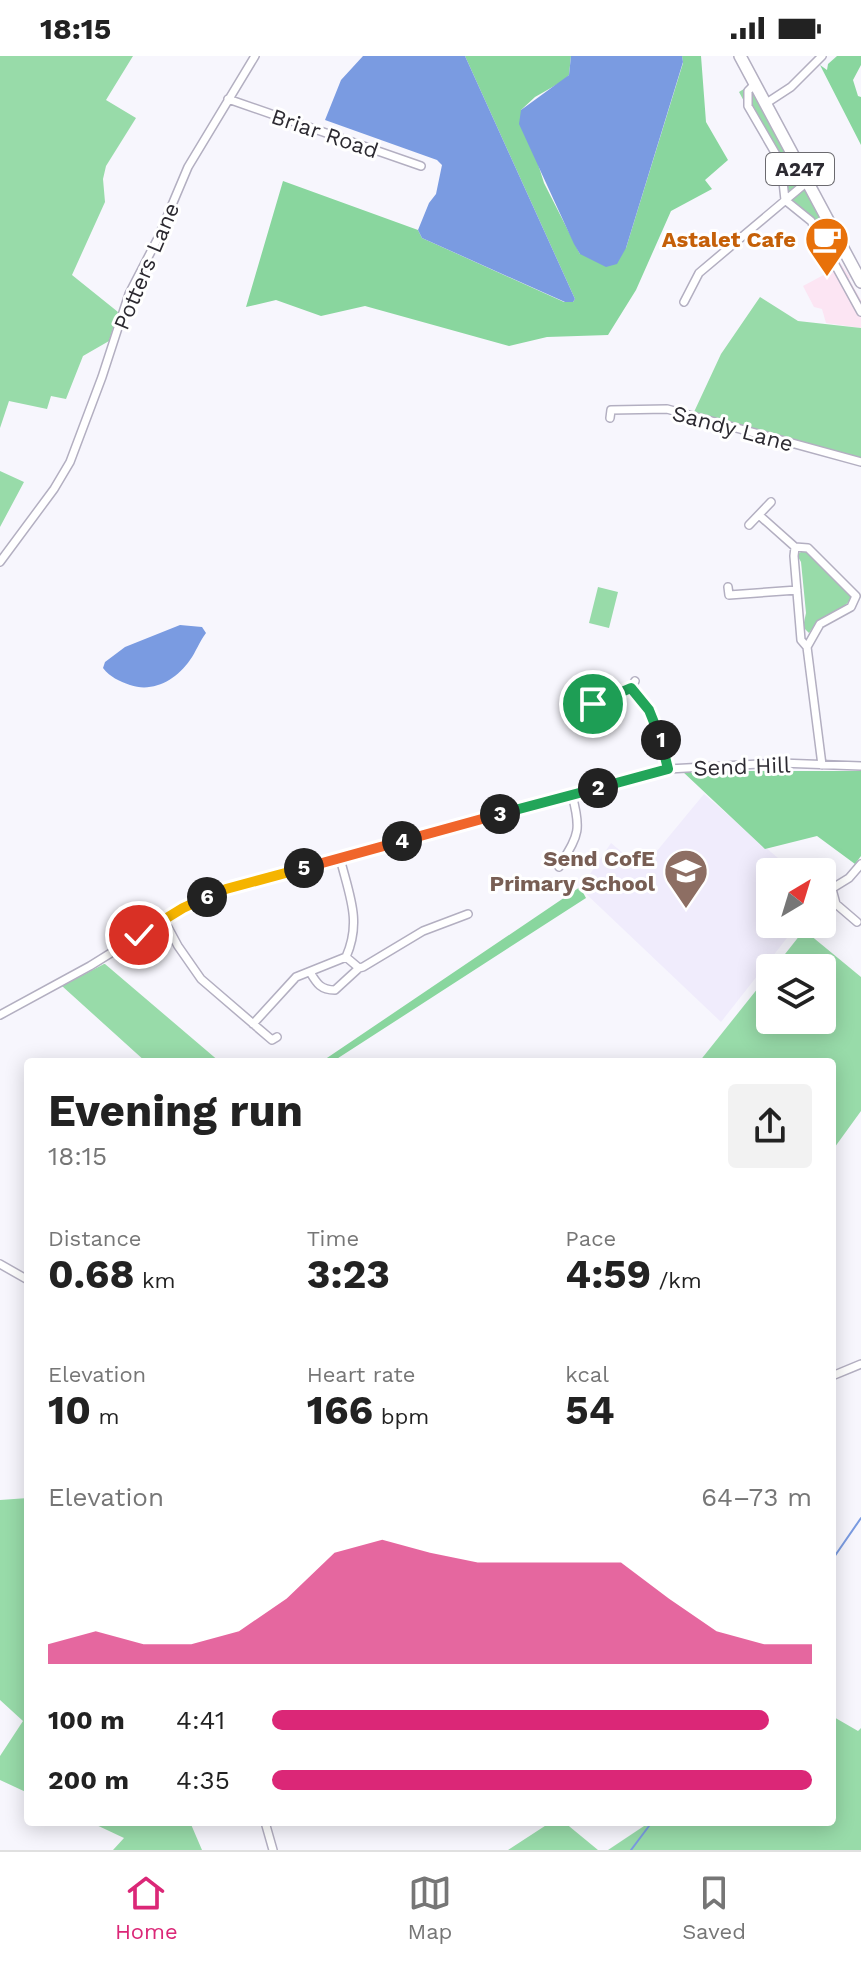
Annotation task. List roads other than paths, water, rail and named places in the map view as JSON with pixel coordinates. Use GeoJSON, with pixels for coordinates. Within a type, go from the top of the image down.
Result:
{"type":"FeatureCollection","features":[{"type":"Feature","properties":{"kind":"main road","name":"A247"},"geometry":{"type":"LineString","coordinates":[[740,56],[860,275]]}},
{"type":"Feature","properties":{"kind":"street","name":"Potters Lane"},"geometry":{"type":"LineString","coordinates":[[0,562],[70,462],[129,294],[158,238],[188,167],[255,56]]}},
{"type":"Feature","properties":{"kind":"street"},"geometry":{"type":"LineString","coordinates":[[765,104],[791,87],[822,56]]}},
{"type":"Feature","properties":{"kind":"street"},"geometry":{"type":"LineString","coordinates":[[755,84],[748,91],[748,106],[781,163],[785,200],[811,221],[861,312]]}},
{"type":"Feature","properties":{"kind":"street","name":"Briar Road"},"geometry":{"type":"LineString","coordinates":[[228,99],[421,166]]}},
{"type":"Feature","properties":{"kind":"street"},"geometry":{"type":"LineString","coordinates":[[684,301],[699,273],[807,182]]}},
{"type":"Feature","properties":{"kind":"street","name":"Sandy Lane"},"geometry":{"type":"LineString","coordinates":[[610,418],[611,410],[667,409],[861,462]]}},
{"type":"Feature","properties":{"kind":"street"},"geometry":{"type":"LineString","coordinates":[[749,525],[771,502]]}},
{"type":"Feature","properties":{"kind":"street"},"geometry":{"type":"LineString","coordinates":[[759,515],[795,547],[808,548],[856,596],[851,607],[820,624],[807,647]]}},
{"type":"Feature","properties":{"kind":"street"},"geometry":{"type":"LineString","coordinates":[[795,547],[801,640],[807,647],[822,765]]}},
{"type":"Feature","properties":{"kind":"street"},"geometry":{"type":"LineString","coordinates":[[729,595],[797,590]]}},
{"type":"Feature","properties":{"kind":"street"},"geometry":{"type":"LineString","coordinates":[[593,704],[633,685],[655,722],[668,763]]}},
{"type":"Feature","properties":{"kind":"street","name":"Send Hill"},"geometry":{"type":"LineString","coordinates":[[0,1015],[90,966],[164,920],[226,889],[572,795],[668,763],[861,766]]}},
{"type":"Feature","properties":{"kind":"street"},"geometry":{"type":"LineString","coordinates":[[559,867],[576,836],[579,822],[572,795]]}},
{"type":"Feature","properties":{"kind":"street"},"geometry":{"type":"LineString","coordinates":[[253,1024],[290,981],[346,957],[354,939],[356,921],[340,858]]}},
{"type":"Feature","properties":{"kind":"street"},"geometry":{"type":"LineString","coordinates":[[836,886],[849,878],[861,864]]}},
{"type":"Feature","properties":{"kind":"street"},"geometry":{"type":"LineString","coordinates":[[836,904],[857,922]]}},
{"type":"Feature","properties":{"kind":"street"},"geometry":{"type":"LineString","coordinates":[[310,972],[325,990],[335,990],[359,968],[423,931],[468,914]]}},
{"type":"Feature","properties":{"kind":"street"},"geometry":{"type":"LineString","coordinates":[[164,920],[201,979],[272,1040],[277,1037]]}},
{"type":"Feature","properties":{"kind":"street"},"geometry":{"type":"LineString","coordinates":[[346,957],[359,968]]}},
{"type":"Feature","properties":{"kind":"street"},"geometry":{"type":"LineString","coordinates":[[0,1264],[24,1278]]}},
{"type":"Feature","properties":{"kind":"street"},"geometry":{"type":"LineString","coordinates":[[836,1374],[861,1364]]}},
{"type":"Feature","properties":{"kind":"street"},"geometry":{"type":"LineString","coordinates":[[266,1826],[273,1850]]}},
{"type":"Feature","properties":{"kind":"water"},"geometry":{"type":"Polygon","coordinates":[[[363,56],[465,56],[575,299],[573,302],[565,302],[422,238],[418,230],[436,194],[442,165],[437,160],[325,120],[341,80],[363,56]]]}},
{"type":"Feature","properties":{"kind":"water"},"geometry":{"type":"Polygon","coordinates":[[[571,56],[682,56],[683,62],[626,248],[617,264],[606,267],[580,254],[519,124],[521,110],[569,75],[571,56]]]}},
{"type":"Feature","properties":{"kind":"water"},"geometry":{"type":"Polygon","coordinates":[[[180,625],[202,627],[206,633],[190,660],[171,679],[155,686],[139,687],[118,680],[103,668],[105,662],[125,647],[180,625]]]}},
{"type":"Feature","properties":{"kind":"waterway"},"geometry":{"type":"LineString","coordinates":[[836,1554],[861,1518]]}},
{"type":"Feature","properties":{"kind":"waterway"},"geometry":{"type":"LineString","coordinates":[[631,1850],[649,1826]]}},
{"type":"Feature","properties":{"kind":"place","name":"Astalet Cafe"},"geometry":{"type":"Point","coordinates":[827,278]}},
{"type":"Feature","properties":{"kind":"place","name":"Send CofE Primary School"},"geometry":{"type":"Point","coordinates":[686,910]}}]}
